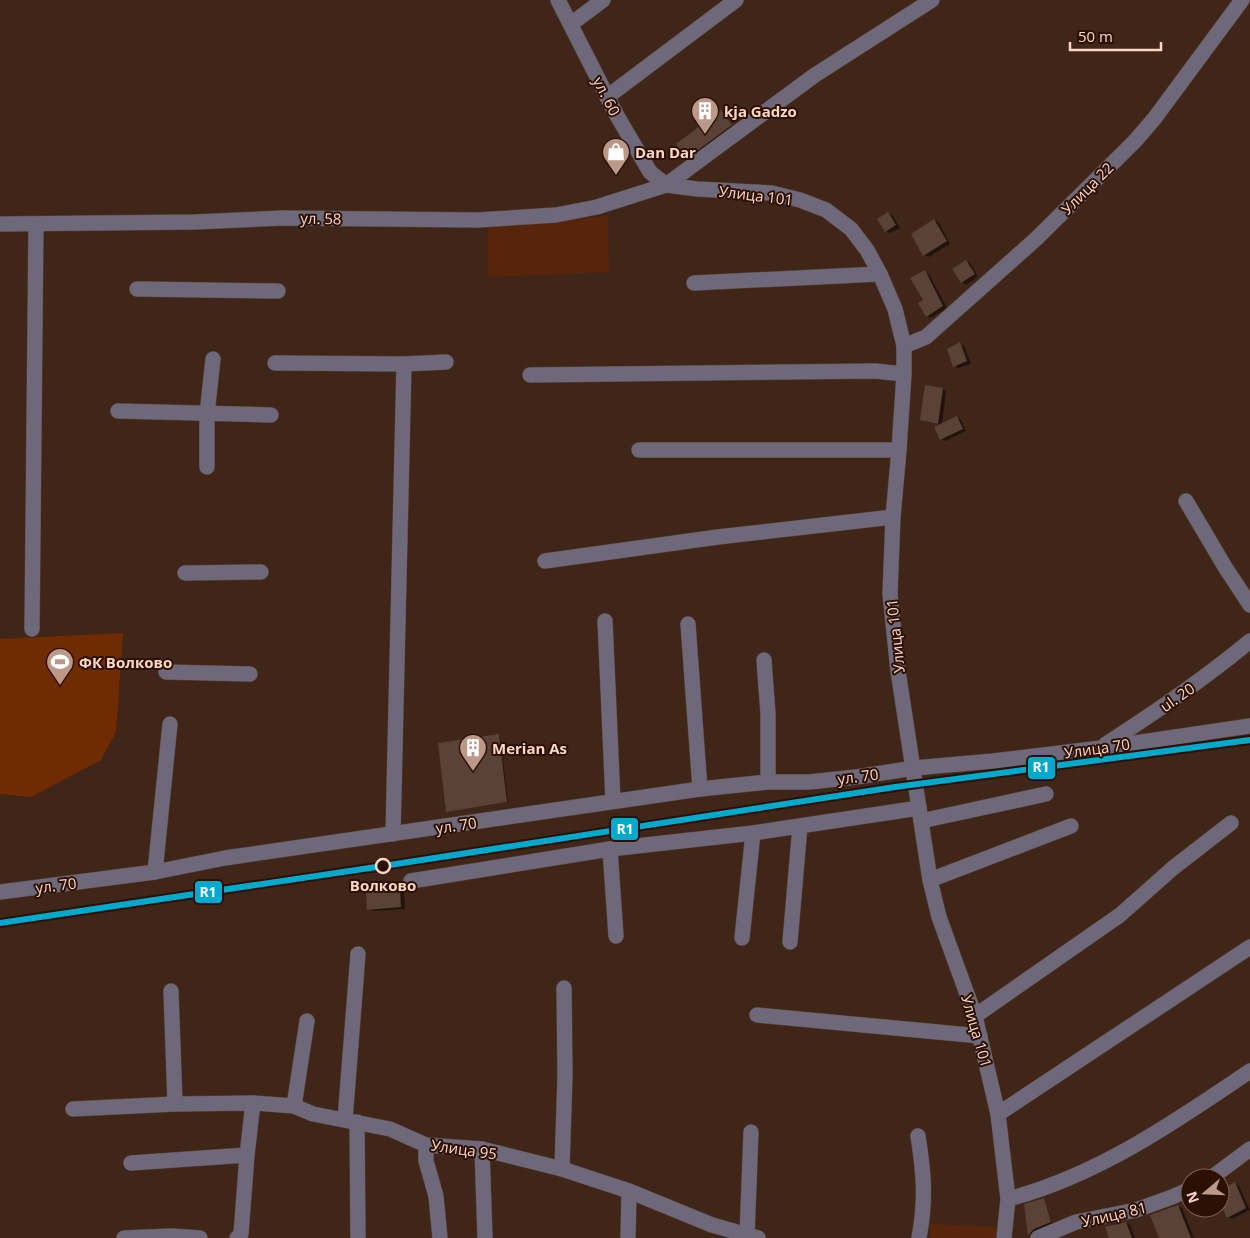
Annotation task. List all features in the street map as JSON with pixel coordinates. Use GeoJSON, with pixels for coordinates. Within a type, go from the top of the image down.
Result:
{"type":"FeatureCollection","features":[{"type":"Feature","properties":{"kind":"street","name":"ул. 60"},"geometry":{"type":"LineString","coordinates":[[558,0],[607,97],[644,164],[650,172],[666,185]]}},
{"type":"Feature","properties":{"kind":"street"},"geometry":{"type":"LineString","coordinates":[[571,24],[603,0]]}},
{"type":"Feature","properties":{"kind":"street"},"geometry":{"type":"LineString","coordinates":[[607,97],[736,0]]}},
{"type":"Feature","properties":{"kind":"street"},"geometry":{"type":"LineString","coordinates":[[666,185],[815,75],[932,0]]}},
{"type":"Feature","properties":{"kind":"street","name":"Улица 22"},"geometry":{"type":"LineString","coordinates":[[904,346],[926,337],[1037,238],[1135,141],[1242,0]]}},
{"type":"Feature","properties":{"kind":"street","name":"ул. 58"},"geometry":{"type":"LineString","coordinates":[[0,224],[195,222],[283,218],[505,219],[577,212],[666,185]]}},
{"type":"Feature","properties":{"kind":"street","name":"Улица 101"},"geometry":{"type":"LineString","coordinates":[[666,185],[697,189],[772,193],[800,200],[826,210],[852,229],[867,250],[895,309],[904,346],[899,450],[892,517],[890,594],[898,671],[930,880],[939,917],[975,1016],[998,1114],[1008,1199],[1004,1238]]}},
{"type":"Feature","properties":{"kind":"street"},"geometry":{"type":"LineString","coordinates":[[32,629],[36,224]]}},
{"type":"Feature","properties":{"kind":"street"},"geometry":{"type":"LineString","coordinates":[[694,283],[880,274]]}},
{"type":"Feature","properties":{"kind":"street"},"geometry":{"type":"LineString","coordinates":[[137,289],[278,291]]}},
{"type":"Feature","properties":{"kind":"street"},"geometry":{"type":"LineString","coordinates":[[207,467],[207,414],[213,359]]}},
{"type":"Feature","properties":{"kind":"street"},"geometry":{"type":"LineString","coordinates":[[274,363],[404,364],[446,362]]}},
{"type":"Feature","properties":{"kind":"street"},"geometry":{"type":"LineString","coordinates":[[393,834],[404,364]]}},
{"type":"Feature","properties":{"kind":"street"},"geometry":{"type":"LineString","coordinates":[[530,375],[874,371],[904,374]]}},
{"type":"Feature","properties":{"kind":"street"},"geometry":{"type":"LineString","coordinates":[[118,411],[272,415]]}},
{"type":"Feature","properties":{"kind":"street"},"geometry":{"type":"LineString","coordinates":[[639,450],[899,450]]}},
{"type":"Feature","properties":{"kind":"street"},"geometry":{"type":"LineString","coordinates":[[1186,500],[1224,567],[1250,605]]}},
{"type":"Feature","properties":{"kind":"street"},"geometry":{"type":"LineString","coordinates":[[545,561],[718,536],[892,517]]}},
{"type":"Feature","properties":{"kind":"street"},"geometry":{"type":"LineString","coordinates":[[185,574],[262,572]]}},
{"type":"Feature","properties":{"kind":"street"},"geometry":{"type":"LineString","coordinates":[[606,621],[613,802]]}},
{"type":"Feature","properties":{"kind":"street"},"geometry":{"type":"LineString","coordinates":[[688,624],[700,789]]}},
{"type":"Feature","properties":{"kind":"street","name":"ul. 20"},"geometry":{"type":"LineString","coordinates":[[1100,748],[1210,674],[1250,640]]}},
{"type":"Feature","properties":{"kind":"street"},"geometry":{"type":"LineString","coordinates":[[764,660],[768,714],[768,782]]}},
{"type":"Feature","properties":{"kind":"street"},"geometry":{"type":"LineString","coordinates":[[166,672],[250,674]]}},
{"type":"Feature","properties":{"kind":"street"},"geometry":{"type":"LineString","coordinates":[[155,872],[170,724]]}},
{"type":"Feature","properties":{"kind":"street","name":"Улица 70"},"geometry":{"type":"LineString","coordinates":[[914,768],[1100,748],[1250,726]]}},
{"type":"Feature","properties":{"kind":"street","name":"ул. 70"},"geometry":{"type":"LineString","coordinates":[[0,892],[155,872],[225,858],[700,789],[768,782],[809,782],[914,768]]}},
{"type":"Feature","properties":{"kind":"street"},"geometry":{"type":"LineString","coordinates":[[411,880],[610,849],[800,826],[920,815],[1046,794]]}},
{"type":"Feature","properties":{"kind":"street"},"geometry":{"type":"LineString","coordinates":[[975,1016],[1120,915],[1173,868],[1231,823]]}},
{"type":"Feature","properties":{"kind":"street"},"geometry":{"type":"LineString","coordinates":[[790,942],[800,826]]}},
{"type":"Feature","properties":{"kind":"street"},"geometry":{"type":"LineString","coordinates":[[930,880],[1071,826]]}},
{"type":"Feature","properties":{"kind":"street"},"geometry":{"type":"LineString","coordinates":[[742,938],[753,832]]}},
{"type":"Feature","properties":{"kind":"street"},"geometry":{"type":"LineString","coordinates":[[610,849],[616,936]]}},
{"type":"Feature","properties":{"kind":"street"},"geometry":{"type":"LineString","coordinates":[[998,1114],[1250,947]]}},
{"type":"Feature","properties":{"kind":"street"},"geometry":{"type":"LineString","coordinates":[[358,954],[351,1121],[358,1238]]}},
{"type":"Feature","properties":{"kind":"street"},"geometry":{"type":"LineString","coordinates":[[562,1169],[565,1075],[564,988]]}},
{"type":"Feature","properties":{"kind":"street"},"geometry":{"type":"LineString","coordinates":[[171,990],[175,1104]]}},
{"type":"Feature","properties":{"kind":"street"},"geometry":{"type":"LineString","coordinates":[[757,1015],[980,1036]]}},
{"type":"Feature","properties":{"kind":"street"},"geometry":{"type":"LineString","coordinates":[[294,1106],[307,1021]]}},
{"type":"Feature","properties":{"kind":"street"},"geometry":{"type":"LineString","coordinates":[[1008,1199],[1034,1192],[1113,1157],[1192,1111],[1250,1071]]}},
{"type":"Feature","properties":{"kind":"street"},"geometry":{"type":"LineString","coordinates":[[238,1238],[241,1234],[253,1103]]}},
{"type":"Feature","properties":{"kind":"street","name":"Улица 95"},"geometry":{"type":"LineString","coordinates":[[73,1109],[175,1104],[253,1103],[294,1106],[313,1114],[390,1129],[426,1145],[482,1149],[562,1169],[629,1192],[711,1232],[753,1237]]}},
{"type":"Feature","properties":{"kind":"street"},"geometry":{"type":"LineString","coordinates":[[751,1132],[753,1237]]}},
{"type":"Feature","properties":{"kind":"street"},"geometry":{"type":"LineString","coordinates":[[918,1136],[925,1189],[919,1238]]}},
{"type":"Feature","properties":{"kind":"street"},"geometry":{"type":"LineString","coordinates":[[426,1145],[426,1161],[436,1196],[440,1238]]}},
{"type":"Feature","properties":{"kind":"street"},"geometry":{"type":"LineString","coordinates":[[482,1149],[485,1238]]}},
{"type":"Feature","properties":{"kind":"street"},"geometry":{"type":"LineString","coordinates":[[1224,1168],[1250,1149]]}},
{"type":"Feature","properties":{"kind":"street"},"geometry":{"type":"LineString","coordinates":[[131,1163],[247,1155]]}},
{"type":"Feature","properties":{"kind":"street"},"geometry":{"type":"LineString","coordinates":[[628,1238],[629,1192]]}},
{"type":"Feature","properties":{"kind":"street","name":"Улица 81"},"geometry":{"type":"LineString","coordinates":[[1038,1238],[1076,1222],[1136,1210],[1180,1193]]}},
{"type":"Feature","properties":{"kind":"street"},"geometry":{"type":"LineString","coordinates":[[124,1238],[172,1236],[200,1238]]}},
{"type":"Feature","properties":{"kind":"shaded area"},"geometry":{"type":"Polygon","coordinates":[[[608,216],[609,272],[488,277],[488,225],[608,216]]]}},
{"type":"Feature","properties":{"kind":"shaded area","name":"ФК Волково"},"geometry":{"type":"Polygon","coordinates":[[[123,633],[116,732],[101,760],[31,797],[0,794],[0,639],[123,633]]]}},
{"type":"Feature","properties":{"kind":"shaded area"},"geometry":{"type":"Polygon","coordinates":[[[930,1224],[1000,1227],[997,1238],[930,1238],[930,1224]]]}},
{"type":"Feature","properties":{"kind":"building","name":"kja Gadzo"},"geometry":{"type":"Polygon","coordinates":[[[721,110],[732,125],[686,159],[676,144],[721,110]]]}},
{"type":"Feature","properties":{"kind":"building"},"geometry":{"type":"Polygon","coordinates":[[[888,212],[896,225],[885,232],[877,219],[888,212]]]}},
{"type":"Feature","properties":{"kind":"building"},"geometry":{"type":"Polygon","coordinates":[[[934,219],[947,241],[923,256],[911,234],[934,219]]]}},
{"type":"Feature","properties":{"kind":"building"},"geometry":{"type":"Polygon","coordinates":[[[966,260],[975,274],[961,283],[952,269],[966,260]]]}},
{"type":"Feature","properties":{"kind":"building"},"geometry":{"type":"Polygon","coordinates":[[[925,270],[943,306],[926,317],[918,303],[923,300],[910,278],[925,270]]]}},
{"type":"Feature","properties":{"kind":"building"},"geometry":{"type":"Polygon","coordinates":[[[960,342],[967,361],[953,367],[947,349],[960,342]]]}},
{"type":"Feature","properties":{"kind":"building"},"geometry":{"type":"Polygon","coordinates":[[[925,385],[943,388],[938,424],[920,420],[925,385]]]}},
{"type":"Feature","properties":{"kind":"building"},"geometry":{"type":"Polygon","coordinates":[[[957,416],[963,429],[940,440],[934,427],[957,416]]]}},
{"type":"Feature","properties":{"kind":"building","name":"Merian As"},"geometry":{"type":"Polygon","coordinates":[[[499,734],[507,802],[446,812],[438,743],[499,734]]]}},
{"type":"Feature","properties":{"kind":"building"},"geometry":{"type":"Polygon","coordinates":[[[400,890],[401,907],[367,910],[366,892],[400,890]]]}},
{"type":"Feature","properties":{"kind":"building"},"geometry":{"type":"Polygon","coordinates":[[[1235,1182],[1246,1208],[1230,1216],[1230,1185],[1235,1182]]]}},
{"type":"Feature","properties":{"kind":"building"},"geometry":{"type":"Polygon","coordinates":[[[1044,1198],[1051,1222],[1034,1229],[1028,1235],[1024,1204],[1044,1198]]]}},
{"type":"Feature","properties":{"kind":"building"},"geometry":{"type":"Polygon","coordinates":[[[1178,1205],[1180,1218],[1183,1218],[1191,1238],[1159,1238],[1150,1215],[1178,1205]]]}},
{"type":"Feature","properties":{"kind":"building"},"geometry":{"type":"Polygon","coordinates":[[[1126,1222],[1132,1238],[1109,1238],[1105,1227],[1126,1222]]]}},
{"type":"Feature","properties":{"kind":"transit line","name":"R1"},"geometry":{"type":"LineString","coordinates":[[0,923],[895,787],[1250,740]]}},
{"type":"Feature","properties":{"kind":"place","name":"kja Gadzo"},"geometry":{"type":"Point","coordinates":[705,135]}},
{"type":"Feature","properties":{"kind":"place","name":"Dan Dar"},"geometry":{"type":"Point","coordinates":[616,176]}},
{"type":"Feature","properties":{"kind":"place","name":"ФК Волково"},"geometry":{"type":"Point","coordinates":[60,686]}},
{"type":"Feature","properties":{"kind":"place","name":"Merian As"},"geometry":{"type":"Point","coordinates":[473,772]}},
{"type":"Feature","properties":{"kind":"place","name":"Волково"},"geometry":{"type":"Point","coordinates":[383,866]}}]}
